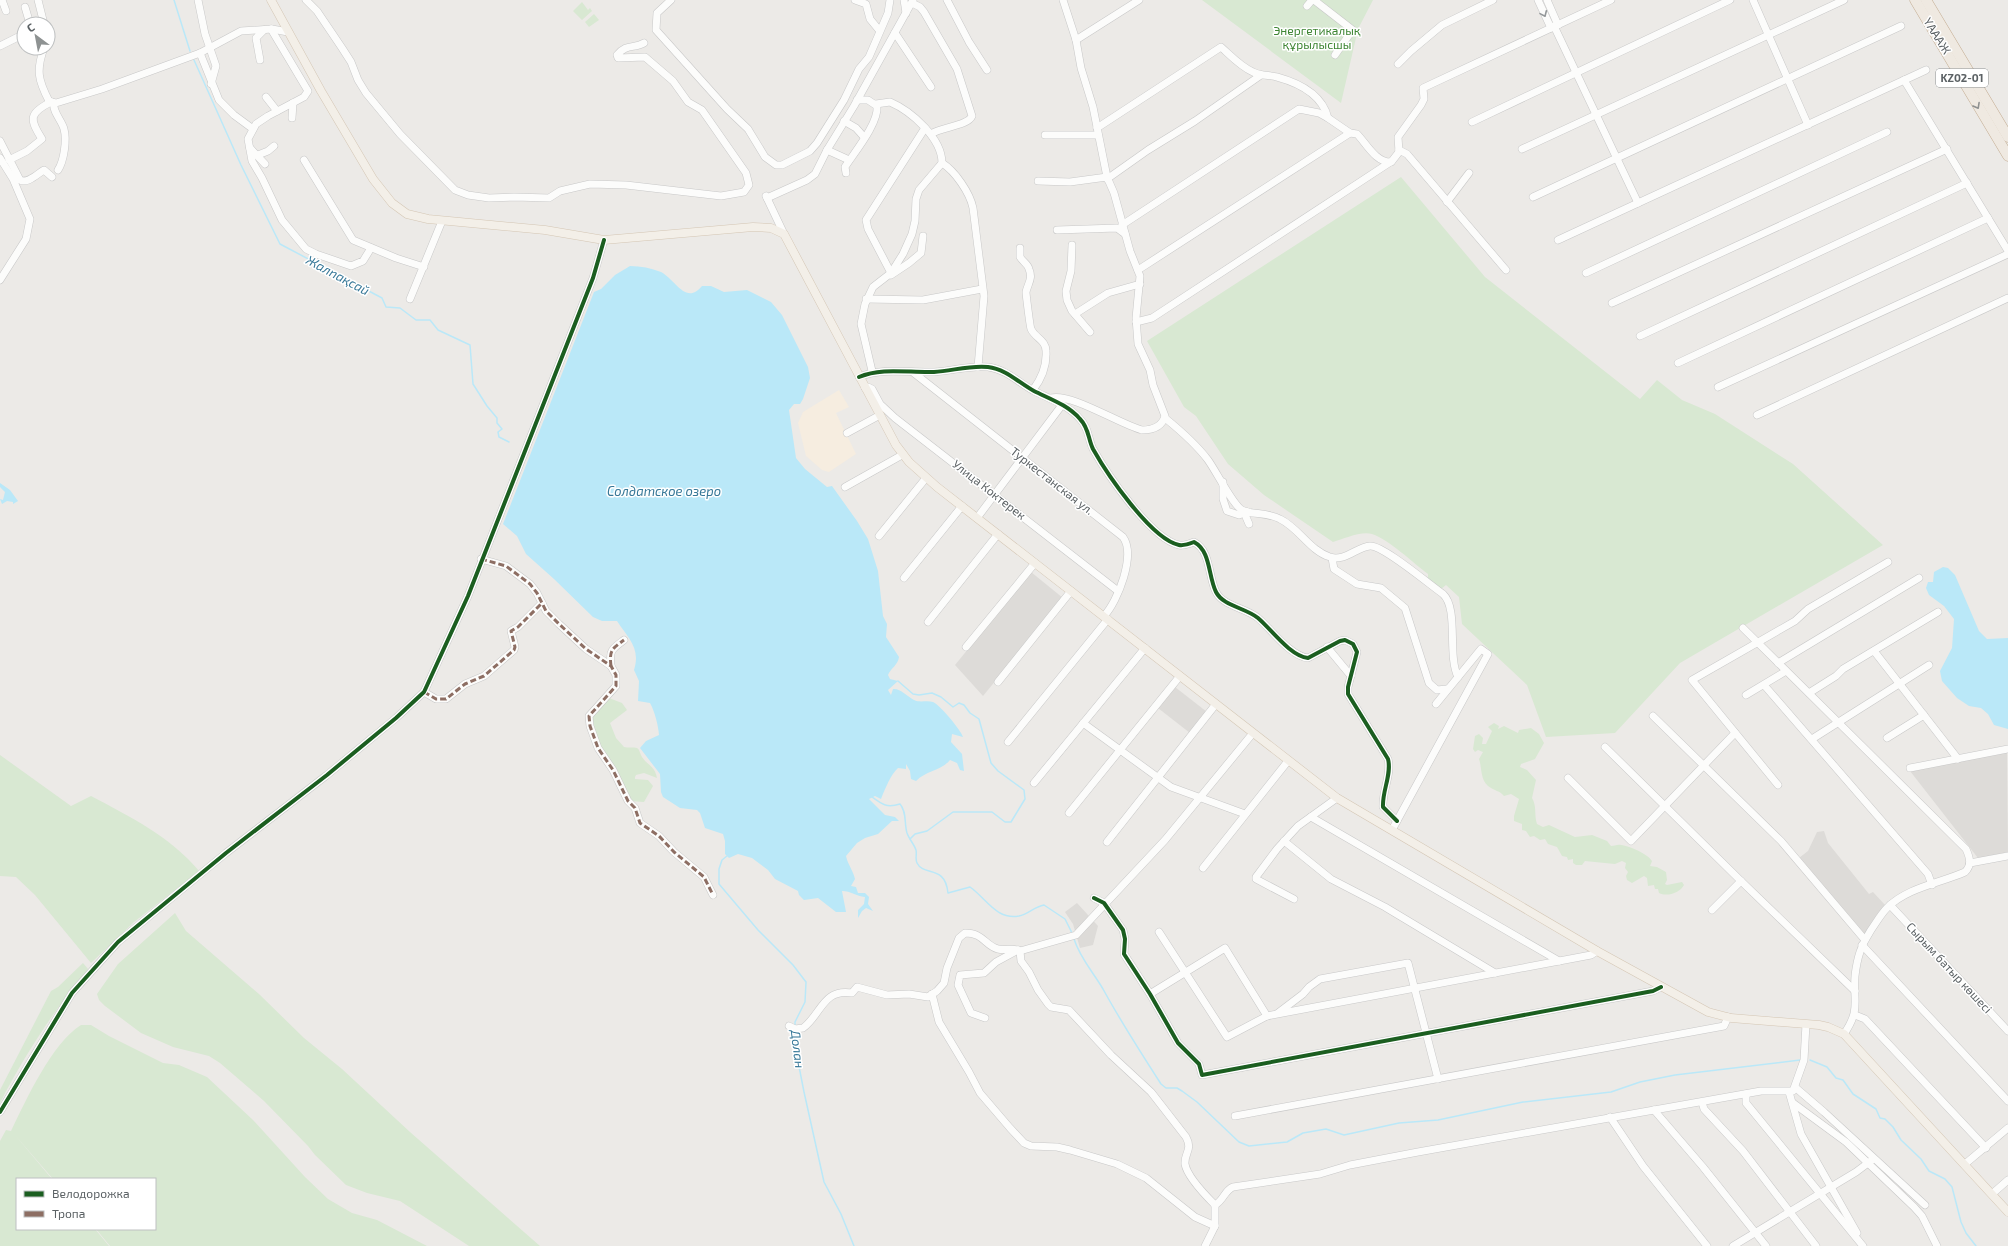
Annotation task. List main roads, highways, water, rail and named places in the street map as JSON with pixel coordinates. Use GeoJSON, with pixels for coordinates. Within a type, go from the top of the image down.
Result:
{"type":"FeatureCollection","features":[{"type":"Feature","properties":{"kind":"highway","name":"ҮАААЖ"},"geometry":{"type":"LineString","coordinates":[[1914,0],[2008,156]]}},
{"type":"Feature","properties":{"kind":"highway","name":"ҮАААЖ"},"geometry":{"type":"LineString","coordinates":[[1926,0],[2008,137]]}},
{"type":"Feature","properties":{"kind":"main road"},"geometry":{"type":"LineString","coordinates":[[271,0],[352,145],[382,192],[392,203],[407,214],[442,221],[538,230],[604,240],[764,227],[785,229],[859,377],[902,455],[926,478],[1336,798],[1597,951],[1708,1012],[1728,1017],[1828,1027],[1844,1034],[2008,1212]]}},
{"type":"Feature","properties":{"kind":"water","name":"Солдатское озеро"},"geometry":{"type":"Polygon","coordinates":[[[630,266],[638,266],[661,272],[686,292],[691,293],[702,286],[711,286],[724,292],[747,290],[771,302],[782,315],[808,367],[810,378],[800,404],[794,404],[789,410],[796,458],[805,469],[827,487],[832,486],[868,539],[878,571],[883,616],[887,624],[886,637],[899,657],[888,675],[890,679],[898,681],[888,690],[891,695],[893,689],[896,689],[916,701],[933,702],[950,718],[963,737],[952,734],[951,742],[962,754],[964,771],[960,770],[957,763],[950,760],[946,764],[920,777],[916,781],[911,779],[910,771],[906,764],[906,769],[898,768],[893,774],[881,799],[875,796],[869,799],[885,815],[895,817],[899,821],[892,821],[878,834],[865,838],[857,843],[846,856],[855,879],[851,886],[856,887],[858,893],[865,893],[869,897],[868,904],[873,911],[866,908],[862,911],[858,918],[858,910],[864,904],[865,897],[842,891],[846,912],[836,912],[818,898],[804,900],[799,895],[798,891],[775,879],[768,870],[752,858],[738,854],[729,858],[725,854],[725,841],[723,834],[705,828],[700,813],[697,810],[680,808],[663,797],[661,792],[660,774],[640,748],[646,741],[659,735],[656,719],[650,703],[638,701],[639,681],[634,670],[636,655],[635,649],[629,638],[617,621],[602,621],[593,617],[526,554],[517,536],[503,524],[594,292],[601,289],[615,275],[630,266]]]}},
{"type":"Feature","properties":{"kind":"water"},"geometry":{"type":"Polygon","coordinates":[[[0,483],[10,490],[18,501],[13,504],[13,502],[7,501],[2,504],[0,499],[3,500],[5,492],[0,487],[0,483]]]}},
{"type":"Feature","properties":{"kind":"water"},"geometry":{"type":"Polygon","coordinates":[[[1943,567],[1948,568],[1955,575],[1979,631],[1987,639],[2008,638],[2008,729],[1994,725],[1988,714],[1981,708],[1969,706],[1957,698],[1942,681],[1940,671],[1952,648],[1954,619],[1944,606],[1929,595],[1926,588],[1928,582],[1933,582],[1934,572],[1943,567]]]}},
{"type":"Feature","properties":{"kind":"waterway","name":"Жалпақсай"},"geometry":{"type":"LineString","coordinates":[[174,0],[190,51]]}},
{"type":"Feature","properties":{"kind":"waterway","name":"Жалпақсай"},"geometry":{"type":"LineString","coordinates":[[194,60],[241,165],[280,244],[382,298],[386,307],[400,308],[416,320],[430,320],[438,330],[470,345],[473,384],[487,406],[497,418],[497,423],[502,429],[498,432],[499,437],[509,442]]}},
{"type":"Feature","properties":{"kind":"waterway"},"geometry":{"type":"LineString","coordinates":[[898,681],[913,694],[919,695],[932,693],[941,697],[953,707],[959,703],[964,705],[970,713],[979,719],[991,763],[998,771],[1024,790],[1025,799],[1011,822],[1005,822],[992,812],[953,812],[927,831],[915,834],[910,839]]}},
{"type":"Feature","properties":{"kind":"waterway"},"geometry":{"type":"LineString","coordinates":[[872,797],[888,806],[900,804],[904,814],[907,833],[916,850],[917,863],[924,870],[939,874],[946,884],[948,893],[970,887],[992,907],[1004,915],[1011,916],[1019,916],[1044,905],[1065,919],[1072,933]]}},
{"type":"Feature","properties":{"kind":"waterway","name":"Долан"},"geometry":{"type":"LineString","coordinates":[[727,856],[722,860],[719,869],[719,884],[758,930],[793,965],[806,982],[805,1002],[795,1022],[795,1026]]}},
{"type":"Feature","properties":{"kind":"waterway"},"geometry":{"type":"LineString","coordinates":[[1074,939],[1083,959],[1161,1084],[1166,1088],[1177,1088],[1182,1091],[1197,1102],[1239,1142],[1249,1146],[1287,1142],[1303,1133],[1326,1129],[1344,1135],[1399,1123],[1438,1120],[1523,1102],[1611,1092],[1640,1082],[1675,1075],[1800,1060]]}},
{"type":"Feature","properties":{"kind":"waterway","name":"Долан"},"geometry":{"type":"LineString","coordinates":[[795,1032],[795,1046],[824,1182],[841,1214],[854,1246]]}},
{"type":"Feature","properties":{"kind":"waterway"},"geometry":{"type":"LineString","coordinates":[[1810,1060],[1827,1067],[1836,1078],[1843,1080],[1853,1094],[1876,1109],[1880,1118],[1885,1119],[1893,1127],[1901,1140],[1921,1159],[1929,1171],[1945,1179],[1952,1187],[1961,1222],[1966,1233],[1976,1246]]}},
{"type":"Feature","properties":{"kind":"park label","name":"Энергетикалық құрылысшы"},"geometry":{"type":"Point","coordinates":[1317,38]}}]}
